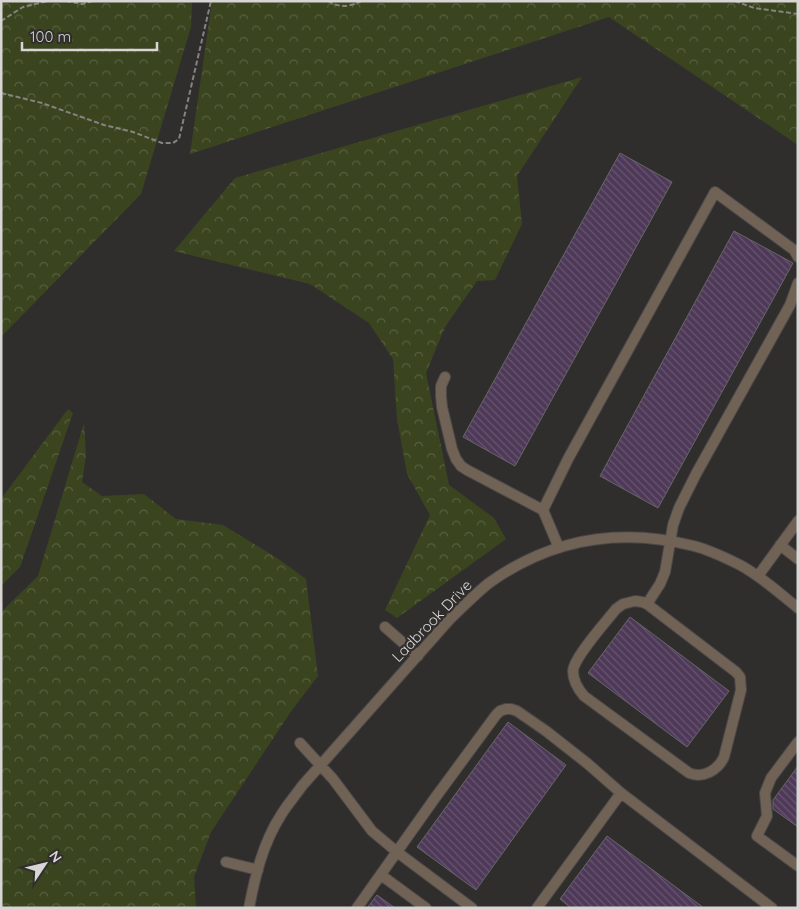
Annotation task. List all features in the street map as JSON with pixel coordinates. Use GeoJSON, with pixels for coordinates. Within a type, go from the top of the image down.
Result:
{"type":"FeatureCollection","features":[{"type":"Feature","properties":{"kind":"street"},"geometry":{"type":"LineString","coordinates":[[543,510],[568,459],[715,192],[794,250],[798,257]]}},
{"type":"Feature","properties":{"kind":"street"},"geometry":{"type":"LineString","coordinates":[[647,604],[660,584],[665,572],[673,525],[679,508],[790,305],[798,284]]}},
{"type":"Feature","properties":{"kind":"street"},"geometry":{"type":"LineString","coordinates":[[444,377],[441,386],[442,406],[456,459],[467,470],[543,510],[559,548]]}},
{"type":"Feature","properties":{"kind":"street"},"geometry":{"type":"LineString","coordinates":[[758,576],[798,521]]}},
{"type":"Feature","properties":{"kind":"street","name":"Ladbrook Drive"},"geometry":{"type":"LineString","coordinates":[[249,908],[261,857],[269,837],[280,816],[302,786],[450,619],[489,583],[522,563],[559,548],[598,539],[643,537],[671,540],[696,546],[741,566],[758,576],[798,608]]}},
{"type":"Feature","properties":{"kind":"street"},"geometry":{"type":"LineString","coordinates":[[780,545],[798,559]]}},
{"type":"Feature","properties":{"kind":"street"},"geometry":{"type":"LineString","coordinates":[[635,601],[647,604],[740,677],[741,690],[724,757],[721,764],[703,775],[695,776],[689,773],[584,696],[574,681],[574,664],[616,609],[623,604],[635,601]]}},
{"type":"Feature","properties":{"kind":"street"},"geometry":{"type":"LineString","coordinates":[[385,627],[418,656]]}},
{"type":"Feature","properties":{"kind":"street"},"geometry":{"type":"LineString","coordinates":[[357,908],[496,715],[500,711],[511,709],[546,732],[588,764],[621,793],[772,908]]}},
{"type":"Feature","properties":{"kind":"street"},"geometry":{"type":"LineString","coordinates":[[798,742],[772,778],[765,793],[767,816],[757,836],[798,866]]}},
{"type":"Feature","properties":{"kind":"street"},"geometry":{"type":"LineString","coordinates":[[300,743],[336,783],[372,831],[472,908]]}},
{"type":"Feature","properties":{"kind":"street"},"geometry":{"type":"LineString","coordinates":[[538,908],[621,793]]}},
{"type":"Feature","properties":{"kind":"street"},"geometry":{"type":"LineString","coordinates":[[226,862],[258,870]]}},
{"type":"Feature","properties":{"kind":"street"},"geometry":{"type":"LineString","coordinates":[[381,875],[426,908]]}},
{"type":"Feature","properties":{"kind":"path"},"geometry":{"type":"LineString","coordinates":[[1,21],[23,7],[48,1]]}},
{"type":"Feature","properties":{"kind":"path"},"geometry":{"type":"LineString","coordinates":[[66,1],[82,4],[93,1]]}},
{"type":"Feature","properties":{"kind":"path"},"geometry":{"type":"LineString","coordinates":[[1,93],[42,103],[162,143],[172,143],[179,139],[210,1]]}},
{"type":"Feature","properties":{"kind":"path"},"geometry":{"type":"LineString","coordinates":[[328,1],[334,5],[352,6],[361,1]]}},
{"type":"Feature","properties":{"kind":"path"},"geometry":{"type":"LineString","coordinates":[[735,1],[754,8],[798,14]]}},
{"type":"Feature","properties":{"kind":"green space"},"geometry":{"type":"Polygon","coordinates":[[[1,1],[192,1],[191,27],[141,194],[1,337],[1,1]]]}},
{"type":"Feature","properties":{"kind":"green space"},"geometry":{"type":"Polygon","coordinates":[[[212,1],[798,1],[798,145],[609,17],[190,154],[212,1]]]}},
{"type":"Feature","properties":{"kind":"green space"},"geometry":{"type":"Polygon","coordinates":[[[582,77],[517,176],[522,224],[495,280],[477,281],[445,327],[426,373],[449,485],[494,518],[506,539],[397,618],[385,610],[430,515],[407,474],[397,419],[393,359],[369,323],[310,284],[174,251],[235,178],[582,77]]]}},
{"type":"Feature","properties":{"kind":"green space"},"geometry":{"type":"Polygon","coordinates":[[[68,409],[73,413],[20,567],[1,586],[1,499],[68,409]]]}},
{"type":"Feature","properties":{"kind":"green space"},"geometry":{"type":"Polygon","coordinates":[[[84,423],[86,455],[82,482],[102,496],[144,494],[176,519],[223,525],[277,558],[306,579],[318,676],[292,710],[211,832],[194,877],[196,908],[1,908],[1,612],[38,576],[84,423]]]}},
{"type":"Feature","properties":{"kind":"building"},"geometry":{"type":"Polygon","coordinates":[[[620,153],[672,182],[515,466],[463,437],[620,153]]]}},
{"type":"Feature","properties":{"kind":"building"},"geometry":{"type":"Polygon","coordinates":[[[734,231],[793,263],[658,508],[600,476],[734,231]]]}},
{"type":"Feature","properties":{"kind":"building"},"geometry":{"type":"Polygon","coordinates":[[[630,617],[729,691],[687,747],[588,673],[630,617]]]}},
{"type":"Feature","properties":{"kind":"building"},"geometry":{"type":"Polygon","coordinates":[[[508,722],[566,765],[476,890],[417,847],[508,722]]]}},
{"type":"Feature","properties":{"kind":"building"},"geometry":{"type":"Polygon","coordinates":[[[798,766],[798,827],[773,809],[773,800],[798,766]]]}},
{"type":"Feature","properties":{"kind":"building"},"geometry":{"type":"Polygon","coordinates":[[[607,836],[704,908],[571,908],[560,899],[607,836]]]}},
{"type":"Feature","properties":{"kind":"building"},"geometry":{"type":"Polygon","coordinates":[[[377,895],[395,908],[367,908],[377,895]]]}}]}
